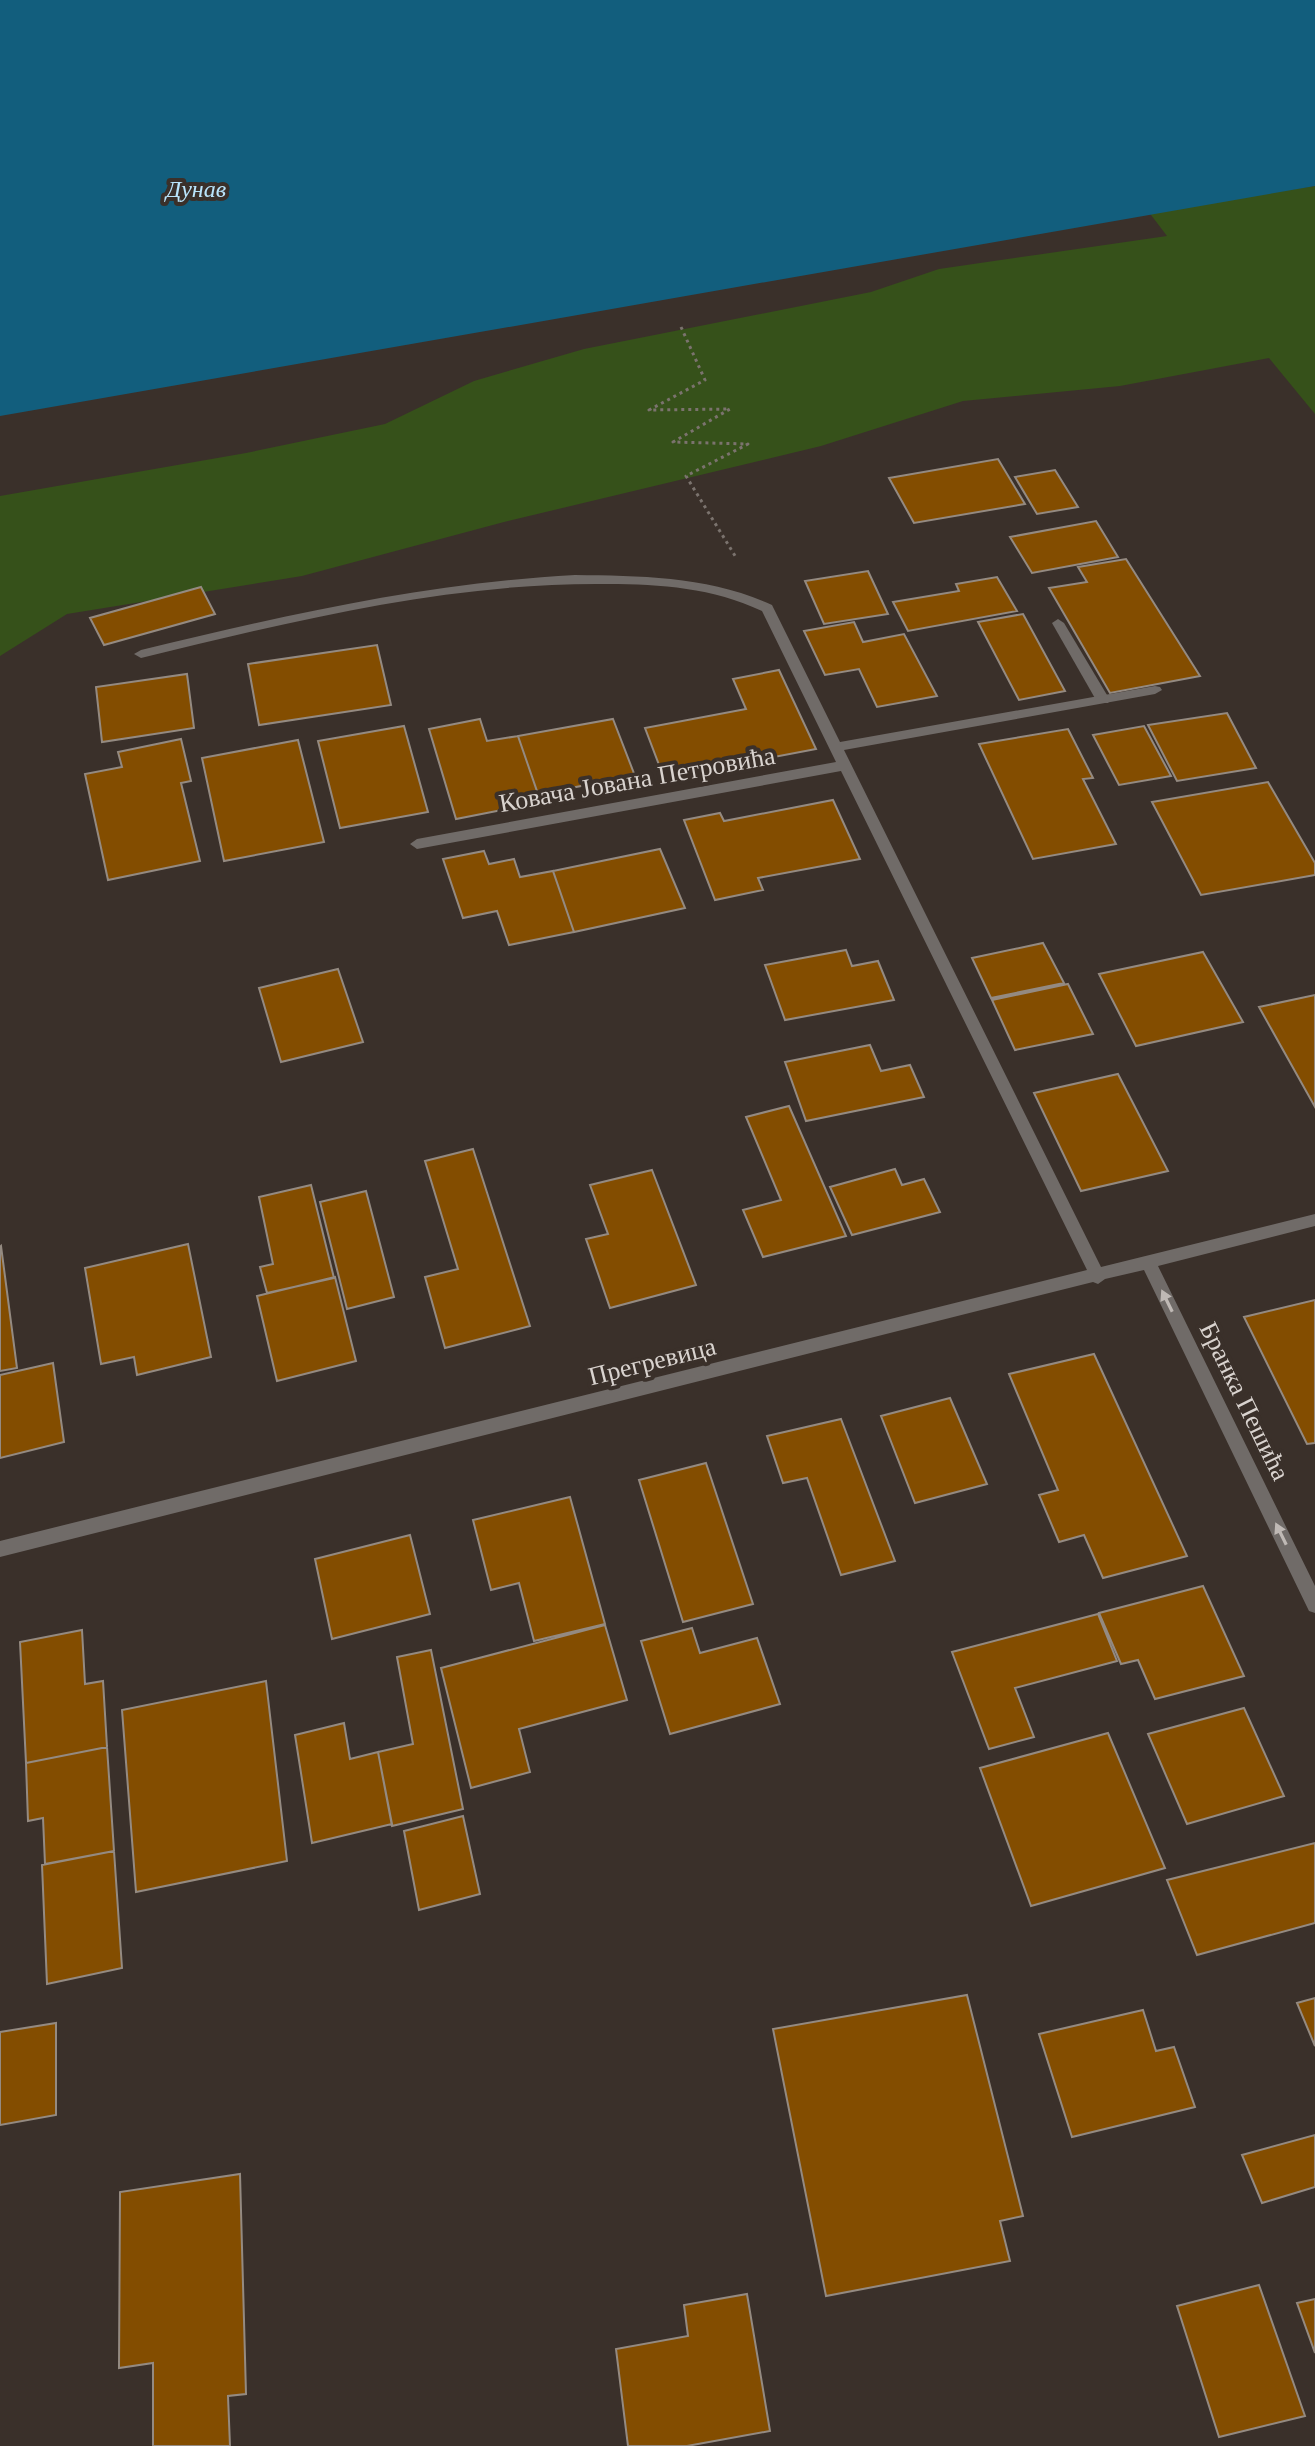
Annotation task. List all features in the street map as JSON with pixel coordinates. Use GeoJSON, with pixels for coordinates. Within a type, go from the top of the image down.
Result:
{"type":"FeatureCollection","features":[{"type":"Feature","properties":{"kind":"street"},"geometry":{"type":"LineString","coordinates":[[141,654],[325,610],[537,580],[666,582],[721,590],[767,608],[1098,1277]]}},
{"type":"Feature","properties":{"kind":"street"},"geometry":{"type":"LineString","coordinates":[[1058,623],[1103,700]]}},
{"type":"Feature","properties":{"kind":"street"},"geometry":{"type":"LineString","coordinates":[[838,747],[1155,690]]}},
{"type":"Feature","properties":{"kind":"street","name":"Ковача Јована Петровића"},"geometry":{"type":"LineString","coordinates":[[417,844],[846,765]]}},
{"type":"Feature","properties":{"kind":"street","name":"Прегревица"},"geometry":{"type":"LineString","coordinates":[[0,1549],[1098,1277],[1315,1220]]}},
{"type":"Feature","properties":{"kind":"street","name":"Бранка Пешића"},"geometry":{"type":"LineString","coordinates":[[1149,1264],[1315,1605]]}},
{"type":"Feature","properties":{"kind":"path"},"geometry":{"type":"LineString","coordinates":[[681,327],[705,380],[649,410],[730,409],[673,442],[748,444],[686,476],[767,608]]}},
{"type":"Feature","properties":{"kind":"green space"},"geometry":{"type":"Polygon","coordinates":[[[1315,186],[1315,414],[1269,358],[1120,386],[963,401],[821,446],[504,522],[302,576],[67,614],[0,656],[0,496],[246,453],[385,424],[474,381],[584,349],[871,292],[939,269],[1167,236],[1148,211],[1315,186]]]}},
{"type":"Feature","properties":{"kind":"water","name":"Дунав"},"geometry":{"type":"Polygon","coordinates":[[[0,0],[1315,0],[1315,186],[0,416],[0,0]]]}},
{"type":"Feature","properties":{"kind":"building"},"geometry":{"type":"Polygon","coordinates":[[[998,459],[1025,504],[914,523],[889,478],[998,459]]]}},
{"type":"Feature","properties":{"kind":"building"},"geometry":{"type":"Polygon","coordinates":[[[1055,470],[1078,507],[1037,514],[1015,477],[1055,470]]]}},
{"type":"Feature","properties":{"kind":"building"},"geometry":{"type":"Polygon","coordinates":[[[1096,521],[1118,557],[1032,573],[1010,537],[1096,521]]]}},
{"type":"Feature","properties":{"kind":"building"},"geometry":{"type":"Polygon","coordinates":[[[1126,559],[1200,676],[1110,693],[1049,588],[1087,582],[1078,567],[1126,559]]]}},
{"type":"Feature","properties":{"kind":"building"},"geometry":{"type":"Polygon","coordinates":[[[868,571],[888,614],[824,624],[805,581],[868,571]]]}},
{"type":"Feature","properties":{"kind":"building"},"geometry":{"type":"Polygon","coordinates":[[[997,577],[1017,611],[908,631],[893,602],[959,591],[956,584],[997,577]]]}},
{"type":"Feature","properties":{"kind":"building"},"geometry":{"type":"Polygon","coordinates":[[[201,587],[215,614],[104,645],[90,618],[201,587]]]}},
{"type":"Feature","properties":{"kind":"building"},"geometry":{"type":"Polygon","coordinates":[[[1023,614],[1065,691],[1019,700],[978,622],[1023,614]]]}},
{"type":"Feature","properties":{"kind":"building"},"geometry":{"type":"Polygon","coordinates":[[[854,622],[863,642],[904,634],[937,696],[877,707],[859,669],[825,675],[804,631],[854,622]]]}},
{"type":"Feature","properties":{"kind":"building"},"geometry":{"type":"Polygon","coordinates":[[[377,645],[391,705],[259,725],[248,664],[377,645]]]}},
{"type":"Feature","properties":{"kind":"building"},"geometry":{"type":"Polygon","coordinates":[[[779,670],[816,749],[664,778],[645,728],[746,709],[733,679],[779,670]]]}},
{"type":"Feature","properties":{"kind":"building"},"geometry":{"type":"Polygon","coordinates":[[[187,674],[194,728],[102,742],[96,687],[187,674]]]}},
{"type":"Feature","properties":{"kind":"building"},"geometry":{"type":"Polygon","coordinates":[[[1227,713],[1256,768],[1177,781],[1148,725],[1227,713]]]}},
{"type":"Feature","properties":{"kind":"building"},"geometry":{"type":"Polygon","coordinates":[[[480,719],[487,741],[518,736],[538,794],[504,800],[507,809],[456,819],[429,729],[480,719]]]}},
{"type":"Feature","properties":{"kind":"building"},"geometry":{"type":"Polygon","coordinates":[[[613,719],[635,776],[538,794],[518,736],[613,719]]]}},
{"type":"Feature","properties":{"kind":"building"},"geometry":{"type":"Polygon","coordinates":[[[404,726],[428,812],[340,828],[318,741],[404,726]]]}},
{"type":"Feature","properties":{"kind":"building"},"geometry":{"type":"Polygon","coordinates":[[[1144,726],[1171,776],[1119,785],[1093,735],[1144,726]]]}},
{"type":"Feature","properties":{"kind":"building"},"geometry":{"type":"Polygon","coordinates":[[[1068,729],[1093,778],[1083,779],[1116,844],[1033,859],[979,744],[1068,729]]]}},
{"type":"Feature","properties":{"kind":"building"},"geometry":{"type":"Polygon","coordinates":[[[181,739],[191,781],[181,783],[200,861],[108,880],[85,774],[122,767],[118,752],[181,739]]]}},
{"type":"Feature","properties":{"kind":"building"},"geometry":{"type":"Polygon","coordinates":[[[298,740],[324,842],[224,861],[202,758],[298,740]]]}},
{"type":"Feature","properties":{"kind":"building"},"geometry":{"type":"Polygon","coordinates":[[[1268,782],[1315,863],[1315,875],[1201,895],[1152,802],[1268,782]]]}},
{"type":"Feature","properties":{"kind":"building"},"geometry":{"type":"Polygon","coordinates":[[[833,800],[860,859],[758,878],[763,890],[715,900],[684,820],[720,813],[724,821],[833,800]]]}},
{"type":"Feature","properties":{"kind":"building"},"geometry":{"type":"Polygon","coordinates":[[[660,849],[685,908],[574,932],[553,871],[660,849]]]}},
{"type":"Feature","properties":{"kind":"building"},"geometry":{"type":"Polygon","coordinates":[[[484,851],[489,864],[514,859],[520,877],[553,871],[574,932],[509,945],[497,911],[463,918],[443,859],[484,851]]]}},
{"type":"Feature","properties":{"kind":"building"},"geometry":{"type":"Polygon","coordinates":[[[1043,943],[1064,983],[991,998],[972,958],[1043,943]]]}},
{"type":"Feature","properties":{"kind":"building"},"geometry":{"type":"Polygon","coordinates":[[[846,950],[852,966],[878,961],[894,1000],[785,1020],[765,965],[846,950]]]}},
{"type":"Feature","properties":{"kind":"building"},"geometry":{"type":"Polygon","coordinates":[[[1203,952],[1243,1022],[1136,1046],[1099,974],[1203,952]]]}},
{"type":"Feature","properties":{"kind":"building"},"geometry":{"type":"Polygon","coordinates":[[[338,969],[363,1042],[281,1062],[259,988],[338,969]]]}},
{"type":"Feature","properties":{"kind":"building"},"geometry":{"type":"Polygon","coordinates":[[[1068,984],[1093,1034],[1015,1050],[992,1000],[1068,984]]]}},
{"type":"Feature","properties":{"kind":"building"},"geometry":{"type":"Polygon","coordinates":[[[1315,995],[1315,1107],[1259,1007],[1315,995]]]}},
{"type":"Feature","properties":{"kind":"building"},"geometry":{"type":"Polygon","coordinates":[[[870,1045],[881,1071],[910,1065],[924,1097],[806,1121],[785,1062],[870,1045]]]}},
{"type":"Feature","properties":{"kind":"building"},"geometry":{"type":"Polygon","coordinates":[[[1118,1074],[1168,1171],[1081,1191],[1034,1093],[1118,1074]]]}},
{"type":"Feature","properties":{"kind":"building"},"geometry":{"type":"Polygon","coordinates":[[[789,1106],[846,1236],[763,1257],[743,1210],[781,1200],[746,1117],[789,1106]]]}},
{"type":"Feature","properties":{"kind":"building"},"geometry":{"type":"Polygon","coordinates":[[[473,1149],[530,1326],[445,1348],[425,1277],[458,1269],[425,1161],[473,1149]]]}},
{"type":"Feature","properties":{"kind":"building"},"geometry":{"type":"Polygon","coordinates":[[[895,1169],[902,1185],[924,1179],[940,1212],[852,1235],[830,1187],[895,1169]]]}},
{"type":"Feature","properties":{"kind":"building"},"geometry":{"type":"Polygon","coordinates":[[[652,1170],[696,1285],[610,1308],[586,1239],[608,1234],[590,1185],[652,1170]]]}},
{"type":"Feature","properties":{"kind":"building"},"geometry":{"type":"Polygon","coordinates":[[[311,1185],[334,1278],[267,1293],[260,1267],[273,1264],[259,1197],[311,1185]]]}},
{"type":"Feature","properties":{"kind":"building"},"geometry":{"type":"Polygon","coordinates":[[[366,1191],[394,1297],[347,1309],[320,1202],[366,1191]]]}},
{"type":"Feature","properties":{"kind":"building"},"geometry":{"type":"Polygon","coordinates":[[[188,1244],[211,1357],[137,1375],[134,1357],[101,1364],[85,1268],[188,1244]]]}},
{"type":"Feature","properties":{"kind":"building"},"geometry":{"type":"Polygon","coordinates":[[[0,1247],[17,1368],[0,1371],[0,1247]]]}},
{"type":"Feature","properties":{"kind":"building"},"geometry":{"type":"Polygon","coordinates":[[[335,1277],[356,1361],[277,1381],[257,1296],[335,1277]]]}},
{"type":"Feature","properties":{"kind":"building"},"geometry":{"type":"Polygon","coordinates":[[[1315,1300],[1315,1443],[1307,1444],[1244,1317],[1315,1300]]]}},
{"type":"Feature","properties":{"kind":"building"},"geometry":{"type":"Polygon","coordinates":[[[1094,1354],[1187,1556],[1103,1578],[1084,1535],[1059,1542],[1039,1495],[1058,1490],[1009,1374],[1094,1354]]]}},
{"type":"Feature","properties":{"kind":"building"},"geometry":{"type":"Polygon","coordinates":[[[53,1363],[64,1442],[0,1458],[0,1375],[53,1363]]]}},
{"type":"Feature","properties":{"kind":"building"},"geometry":{"type":"Polygon","coordinates":[[[950,1398],[987,1484],[915,1503],[881,1416],[950,1398]]]}},
{"type":"Feature","properties":{"kind":"building"},"geometry":{"type":"Polygon","coordinates":[[[841,1419],[895,1561],[841,1575],[807,1478],[783,1483],[767,1436],[841,1419]]]}},
{"type":"Feature","properties":{"kind":"building"},"geometry":{"type":"Polygon","coordinates":[[[706,1463],[753,1604],[683,1622],[639,1480],[706,1463]]]}},
{"type":"Feature","properties":{"kind":"building"},"geometry":{"type":"Polygon","coordinates":[[[570,1497],[605,1624],[534,1641],[519,1583],[491,1590],[473,1520],[570,1497]]]}},
{"type":"Feature","properties":{"kind":"building"},"geometry":{"type":"Polygon","coordinates":[[[410,1535],[430,1614],[332,1639],[315,1559],[410,1535]]]}},
{"type":"Feature","properties":{"kind":"building"},"geometry":{"type":"Polygon","coordinates":[[[1203,1586],[1244,1676],[1155,1699],[1138,1660],[1121,1664],[1099,1613],[1203,1586]]]}},
{"type":"Feature","properties":{"kind":"building"},"geometry":{"type":"Polygon","coordinates":[[[1098,1614],[1117,1661],[1015,1688],[1034,1737],[989,1749],[952,1652],[1098,1614]]]}},
{"type":"Feature","properties":{"kind":"building"},"geometry":{"type":"Polygon","coordinates":[[[605,1625],[627,1700],[519,1729],[530,1772],[471,1788],[441,1668],[605,1625]]]}},
{"type":"Feature","properties":{"kind":"building"},"geometry":{"type":"Polygon","coordinates":[[[692,1628],[700,1653],[757,1638],[780,1704],[670,1734],[641,1641],[692,1628]]]}},
{"type":"Feature","properties":{"kind":"building"},"geometry":{"type":"Polygon","coordinates":[[[82,1630],[85,1684],[103,1681],[107,1747],[26,1763],[20,1642],[82,1630]]]}},
{"type":"Feature","properties":{"kind":"building"},"geometry":{"type":"Polygon","coordinates":[[[431,1650],[463,1809],[392,1826],[378,1752],[413,1744],[397,1657],[431,1650]]]}},
{"type":"Feature","properties":{"kind":"building"},"geometry":{"type":"Polygon","coordinates":[[[266,1681],[287,1861],[136,1892],[122,1710],[266,1681]]]}},
{"type":"Feature","properties":{"kind":"building"},"geometry":{"type":"Polygon","coordinates":[[[1244,1708],[1284,1796],[1187,1824],[1148,1734],[1244,1708]]]}},
{"type":"Feature","properties":{"kind":"building"},"geometry":{"type":"Polygon","coordinates":[[[344,1723],[350,1759],[378,1752],[392,1824],[312,1843],[295,1735],[344,1723]]]}},
{"type":"Feature","properties":{"kind":"building"},"geometry":{"type":"Polygon","coordinates":[[[1108,1733],[1165,1868],[1031,1906],[980,1768],[1108,1733]]]}},
{"type":"Feature","properties":{"kind":"building"},"geometry":{"type":"Polygon","coordinates":[[[107,1747],[114,1851],[45,1864],[43,1818],[28,1821],[26,1763],[107,1747]]]}},
{"type":"Feature","properties":{"kind":"building"},"geometry":{"type":"Polygon","coordinates":[[[463,1816],[480,1894],[419,1910],[404,1831],[463,1816]]]}},
{"type":"Feature","properties":{"kind":"building"},"geometry":{"type":"Polygon","coordinates":[[[1315,1843],[1315,1923],[1197,1955],[1167,1880],[1315,1843]]]}},
{"type":"Feature","properties":{"kind":"building"},"geometry":{"type":"Polygon","coordinates":[[[114,1851],[122,1968],[47,1984],[42,1865],[114,1851]]]}},
{"type":"Feature","properties":{"kind":"building"},"geometry":{"type":"Polygon","coordinates":[[[967,1995],[1023,2216],[1000,2221],[1010,2261],[826,2296],[773,2029],[967,1995]]]}},
{"type":"Feature","properties":{"kind":"building"},"geometry":{"type":"Polygon","coordinates":[[[1315,1998],[1315,2046],[1297,2003],[1315,1998]]]}},
{"type":"Feature","properties":{"kind":"building"},"geometry":{"type":"Polygon","coordinates":[[[1143,2010],[1156,2051],[1174,2047],[1195,2107],[1072,2137],[1039,2034],[1143,2010]]]}},
{"type":"Feature","properties":{"kind":"building"},"geometry":{"type":"Polygon","coordinates":[[[56,2023],[56,2115],[0,2125],[0,2032],[56,2023]]]}},
{"type":"Feature","properties":{"kind":"building"},"geometry":{"type":"Polygon","coordinates":[[[1315,2135],[1315,2187],[1262,2203],[1242,2155],[1315,2135]]]}},
{"type":"Feature","properties":{"kind":"building"},"geometry":{"type":"Polygon","coordinates":[[[240,2174],[246,2394],[228,2396],[230,2446],[153,2446],[153,2363],[119,2368],[120,2192],[240,2174]]]}},
{"type":"Feature","properties":{"kind":"building"},"geometry":{"type":"Polygon","coordinates":[[[1259,2285],[1305,2416],[1219,2437],[1177,2306],[1259,2285]]]}},
{"type":"Feature","properties":{"kind":"building"},"geometry":{"type":"Polygon","coordinates":[[[747,2294],[770,2431],[687,2446],[628,2446],[616,2349],[688,2336],[684,2305],[747,2294]]]}},
{"type":"Feature","properties":{"kind":"building"},"geometry":{"type":"Polygon","coordinates":[[[1315,2299],[1315,2353],[1297,2303],[1315,2299]]]}}]}
